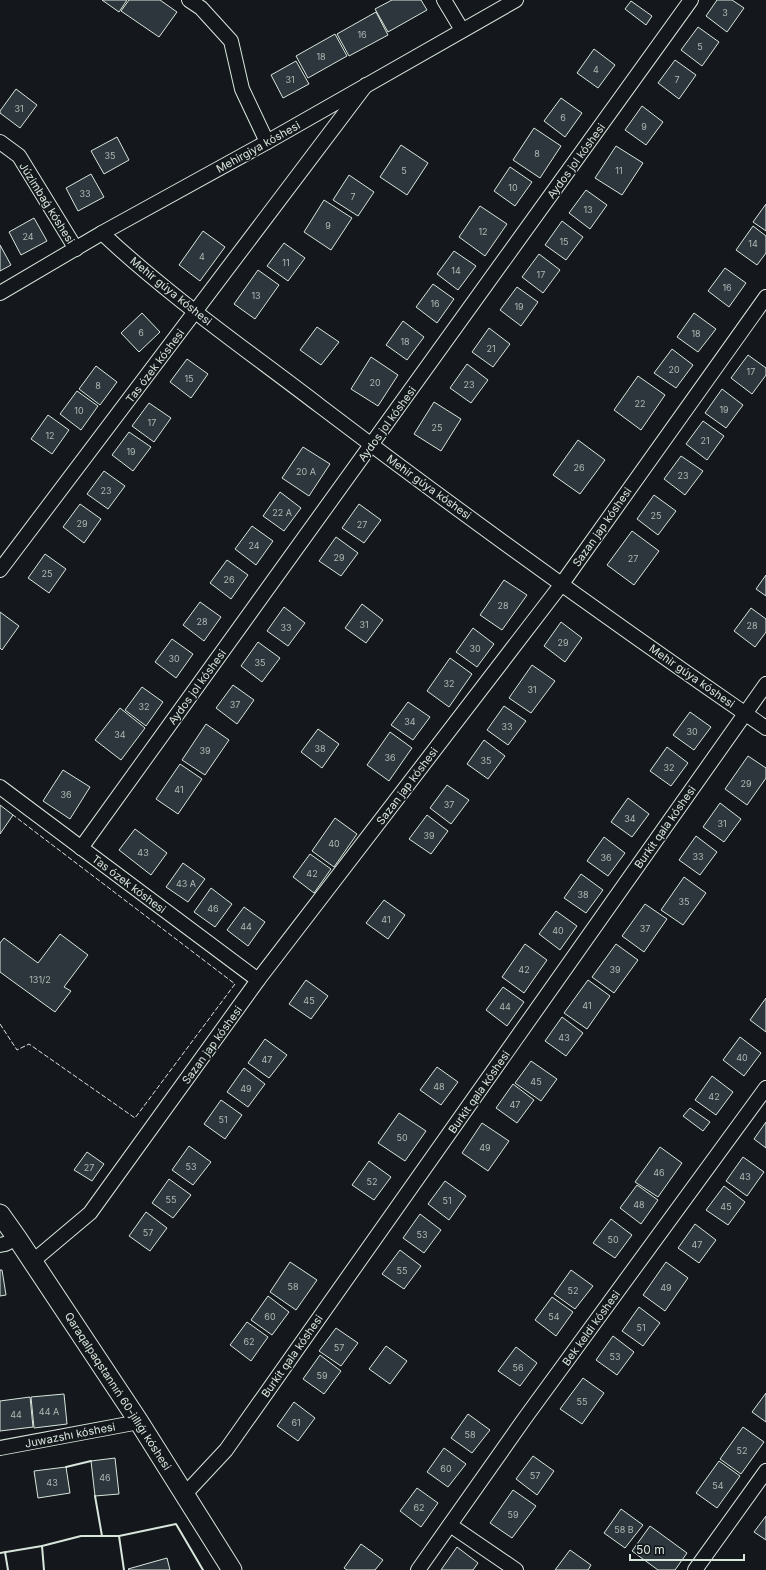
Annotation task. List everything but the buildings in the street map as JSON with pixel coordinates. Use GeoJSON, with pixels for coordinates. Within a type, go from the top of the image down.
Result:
{"type":"FeatureCollection","features":[{"type":"Feature","properties":{"kind":"street"},"geometry":{"type":"LineString","coordinates":[[189,0],[201,8],[231,42],[242,89],[267,142]]}},
{"type":"Feature","properties":{"kind":"street"},"geometry":{"type":"LineString","coordinates":[[444,0],[462,30]]}},
{"type":"Feature","properties":{"kind":"street","name":"Mehirgiya kóshesi"},"geometry":{"type":"LineString","coordinates":[[0,293],[102,233],[267,142],[516,0]]}},
{"type":"Feature","properties":{"kind":"street","name":"Aydos jol kóshesi"},"geometry":{"type":"LineString","coordinates":[[81,848],[692,0]]}},
{"type":"Feature","properties":{"kind":"street","name":"Tas ózek kóshesi"},"geometry":{"type":"LineString","coordinates":[[0,570],[366,85]]}},
{"type":"Feature","properties":{"kind":"street","name":"Júzimbaǵ kóshesi"},"geometry":{"type":"LineString","coordinates":[[0,142],[19,156],[76,249]]}},
{"type":"Feature","properties":{"kind":"street","name":"Mehir gúyа kóshesi"},"geometry":{"type":"LineString","coordinates":[[102,233],[122,252],[196,312],[372,445],[561,585],[766,728]]}},
{"type":"Feature","properties":{"kind":"street","name":"Sazan jap kóshesi"},"geometry":{"type":"LineString","coordinates":[[33,1261],[90,1214],[258,980],[561,585],[766,297]]}},
{"type":"Feature","properties":{"kind":"street","name":"Burkit qala kóshesi"},"geometry":{"type":"LineString","coordinates":[[186,1494],[226,1450],[766,684]]}},
{"type":"Feature","properties":{"kind":"street","name":"Tas ózek kóshesi"},"geometry":{"type":"LineString","coordinates":[[0,787],[258,980]]}},
{"type":"Feature","properties":{"kind":"street","name":"Bek keldi kóshesi"},"geometry":{"type":"LineString","coordinates":[[418,1570],[525,1418],[766,1088]]}},
{"type":"Feature","properties":{"kind":"street","name":"Qaraqalpaqstannıń 60-jıllıǵı kóshesi"},"geometry":{"type":"LineString","coordinates":[[0,1214],[33,1261],[186,1494],[232,1570]]}},
{"type":"Feature","properties":{"kind":"street"},"geometry":{"type":"LineString","coordinates":[[0,1245],[17,1238]]}},
{"type":"Feature","properties":{"kind":"street","name":"Juwazshı kóshesi"},"geometry":{"type":"LineString","coordinates":[[0,1448],[139,1422]]}},
{"type":"Feature","properties":{"kind":"street"},"geometry":{"type":"LineString","coordinates":[[695,1570],[766,1471]]}},
{"type":"Feature","properties":{"kind":"street"},"geometry":{"type":"LineString","coordinates":[[450,1525],[516,1570]]}},
{"type":"Feature","properties":{"kind":"fence"},"geometry":{"type":"LineString","coordinates":[[0,1024],[17,1050],[29,1044],[135,1118],[235,984],[13,815]]}},
{"type":"Feature","properties":{"kind":"wall"},"geometry":{"type":"LineString","coordinates":[[66,1467],[91,1461]]}},
{"type":"Feature","properties":{"kind":"wall"},"geometry":{"type":"LineString","coordinates":[[95,1496],[102,1536]]}},
{"type":"Feature","properties":{"kind":"wall"},"geometry":{"type":"LineString","coordinates":[[124,1570],[119,1536],[176,1524],[203,1570]]}},
{"type":"Feature","properties":{"kind":"wall"},"geometry":{"type":"LineString","coordinates":[[0,1553],[42,1546],[81,1536],[119,1536]]}},
{"type":"Feature","properties":{"kind":"wall"},"geometry":{"type":"LineString","coordinates":[[42,1546],[44,1570]]}},
{"type":"Feature","properties":{"kind":"wall"},"geometry":{"type":"LineString","coordinates":[[5,1552],[8,1570]]}}]}
